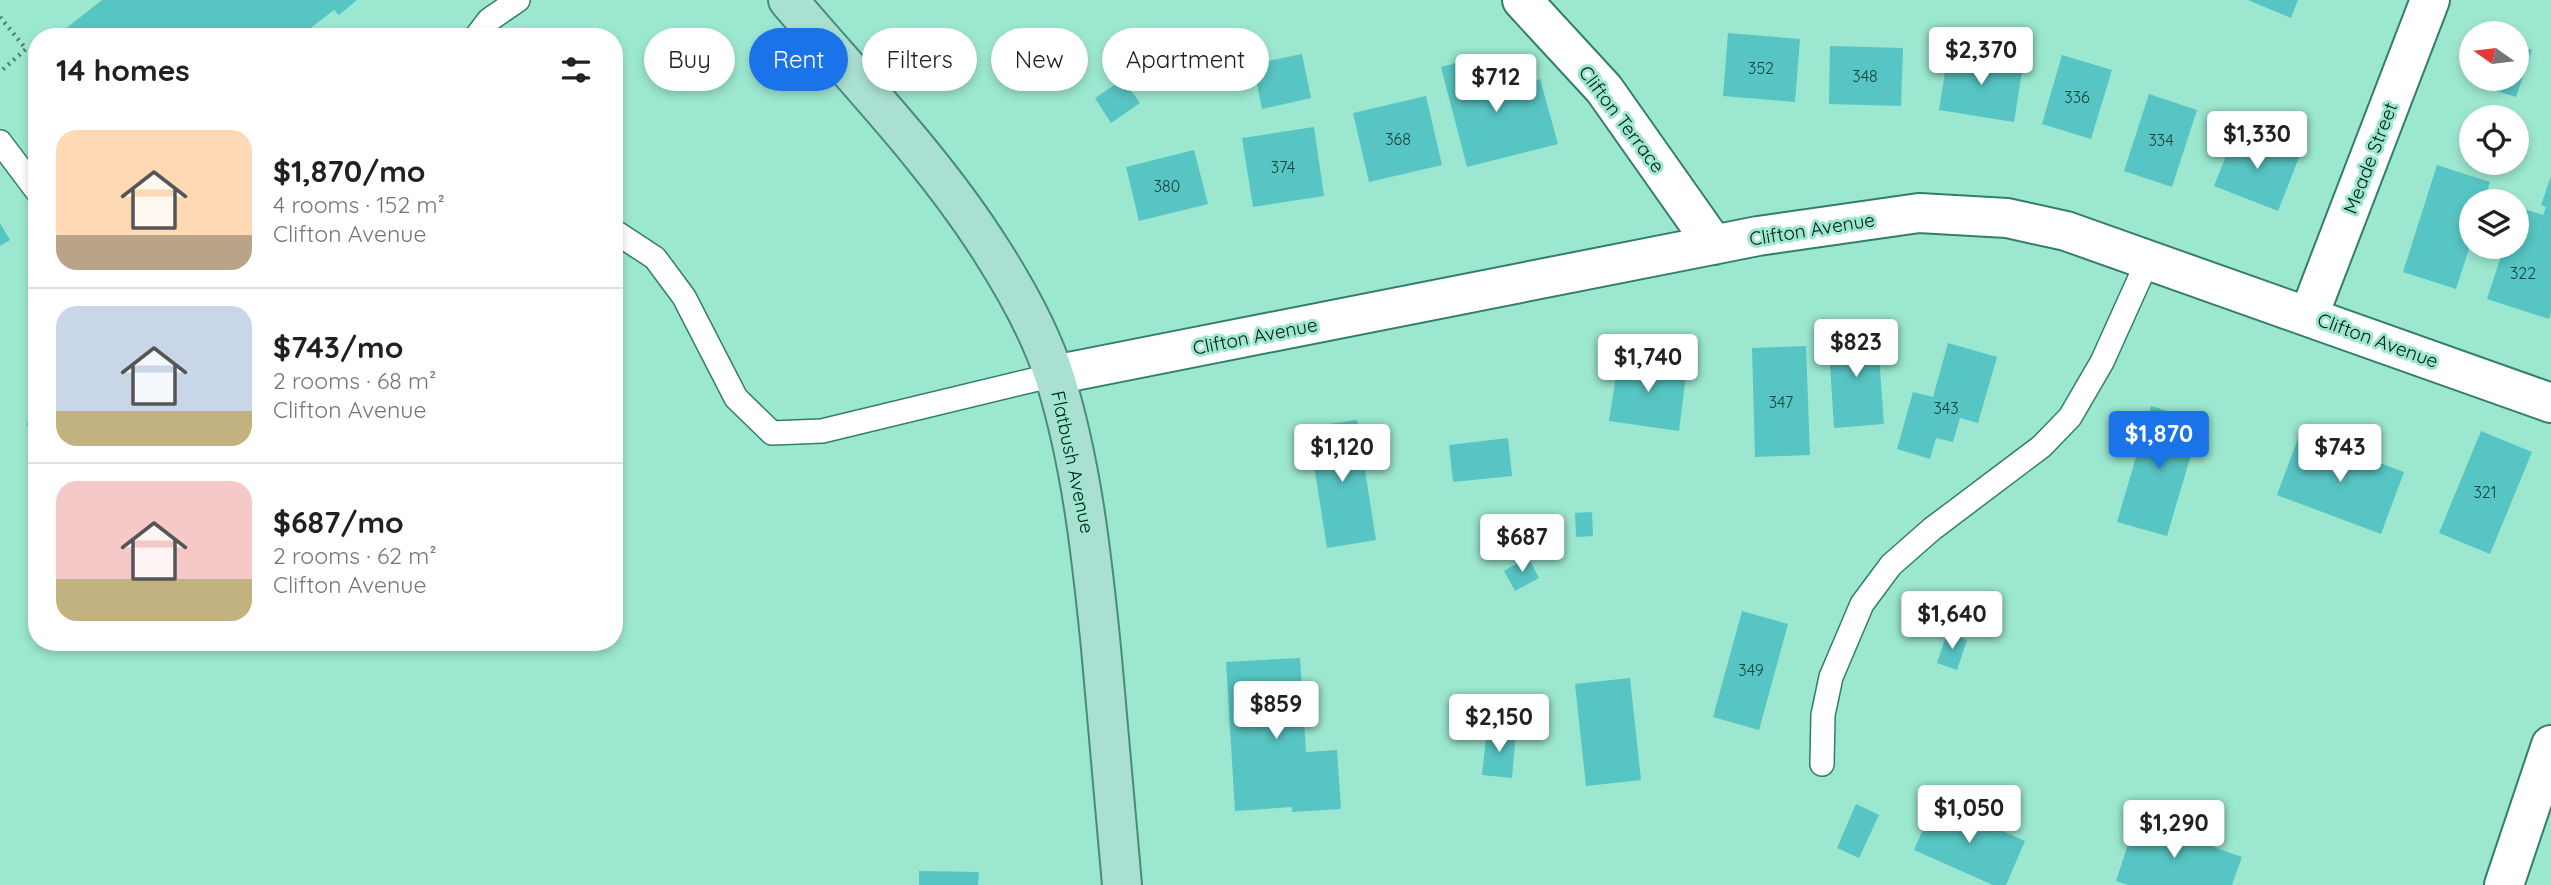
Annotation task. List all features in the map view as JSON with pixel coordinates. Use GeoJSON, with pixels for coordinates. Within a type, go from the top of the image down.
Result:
{"type":"FeatureCollection","features":[{"type":"Feature","properties":{"kind":"main road","name":"Flatbush Avenue"},"geometry":{"type":"LineString","coordinates":[[788,0],[953,196],[991,251],[1026,313],[1054,375],[1073,444],[1087,526],[1122,885]]}},
{"type":"Feature","properties":{"kind":"street","name":"Clifton Terrace"},"geometry":{"type":"LineString","coordinates":[[1522,0],[1604,89],[1714,246]]}},
{"type":"Feature","properties":{"kind":"street","name":"Meade Street"},"geometry":{"type":"LineString","coordinates":[[2309,315],[2430,0]]}},
{"type":"Feature","properties":{"kind":"street","name":"Clifton Avenue"},"geometry":{"type":"LineString","coordinates":[[1054,375],[1714,246],[1919,213],[2007,218],[2066,232],[2309,315],[2551,403]]}},
{"type":"Feature","properties":{"kind":"street"},"geometry":{"type":"LineString","coordinates":[[2504,885],[2551,745]]}},
{"type":"Feature","properties":{"kind":"lane"},"geometry":{"type":"LineString","coordinates":[[483,28],[489,20],[518,0]]}},
{"type":"Feature","properties":{"kind":"lane"},"geometry":{"type":"LineString","coordinates":[[0,142],[28,179]]}},
{"type":"Feature","properties":{"kind":"lane"},"geometry":{"type":"LineString","coordinates":[[623,237],[655,258],[684,298],[736,398],[772,433],[822,431],[1054,375]]}},
{"type":"Feature","properties":{"kind":"lane"},"geometry":{"type":"LineString","coordinates":[[1822,764],[1822,715],[1831,677],[1862,604],[1891,565],[1933,529],[2042,446],[2070,416],[2102,362],[2148,260]]}},
{"type":"Feature","properties":{"kind":"path"},"geometry":{"type":"LineString","coordinates":[[0,17],[26,49],[0,72]]}},
{"type":"Feature","properties":{"kind":"building"},"geometry":{"type":"Polygon","coordinates":[[[102,0],[357,0],[339,15],[334,10],[311,28],[66,28],[102,0]]]}},
{"type":"Feature","properties":{"kind":"building"},"geometry":{"type":"Polygon","coordinates":[[[2248,0],[2298,0],[2291,18],[2248,0]]]}},
{"type":"Feature","properties":{"kind":"building"},"geometry":{"type":"Polygon","coordinates":[[[1728,33],[1800,39],[1795,102],[1723,96],[1728,33]]]}},
{"type":"Feature","properties":{"kind":"building"},"geometry":{"type":"Polygon","coordinates":[[[1830,46],[1903,48],[1901,106],[1829,104],[1830,46]]]}},
{"type":"Feature","properties":{"kind":"building"},"geometry":{"type":"Polygon","coordinates":[[[1948,53],[2023,65],[2014,122],[1939,110],[1948,53]]]}},
{"type":"Feature","properties":{"kind":"building"},"geometry":{"type":"Polygon","coordinates":[[[1302,54],[1311,98],[1262,109],[1258,91],[1269,91],[1269,61],[1302,54]]]}},
{"type":"Feature","properties":{"kind":"building"},"geometry":{"type":"Polygon","coordinates":[[[2062,55],[2112,70],[2091,139],[2042,124],[2062,55]]]}},
{"type":"Feature","properties":{"kind":"building"},"geometry":{"type":"Polygon","coordinates":[[[1483,56],[1493,92],[1540,79],[1558,144],[1467,167],[1441,67],[1483,56]]]}},
{"type":"Feature","properties":{"kind":"building"},"geometry":{"type":"Polygon","coordinates":[[[1105,91],[1132,91],[1140,103],[1111,123],[1095,98],[1105,91]]]}},
{"type":"Feature","properties":{"kind":"building"},"geometry":{"type":"Polygon","coordinates":[[[2497,91],[2518,91],[2516,97],[2497,91]]]}},
{"type":"Feature","properties":{"kind":"building"},"geometry":{"type":"Polygon","coordinates":[[[2149,94],[2197,110],[2172,187],[2124,171],[2149,94]]]}},
{"type":"Feature","properties":{"kind":"building"},"geometry":{"type":"Polygon","coordinates":[[[1426,96],[1442,165],[1369,182],[1353,113],[1426,96]]]}},
{"type":"Feature","properties":{"kind":"building"},"geometry":{"type":"Polygon","coordinates":[[[1314,127],[1324,196],[1253,207],[1242,138],[1314,127]]]}},
{"type":"Feature","properties":{"kind":"building"},"geometry":{"type":"Polygon","coordinates":[[[2236,131],[2300,155],[2278,211],[2214,186],[2236,131]]]}},
{"type":"Feature","properties":{"kind":"building"},"geometry":{"type":"Polygon","coordinates":[[[1194,150],[1208,204],[1139,221],[1126,167],[1194,150]]]}},
{"type":"Feature","properties":{"kind":"building"},"geometry":{"type":"Polygon","coordinates":[[[2437,165],[2459,172],[2459,175],[2490,182],[2488,189],[2459,189],[2459,259],[2466,259],[2456,289],[2403,272],[2437,165]]]}},
{"type":"Feature","properties":{"kind":"building"},"geometry":{"type":"Polygon","coordinates":[[[2551,176],[2549,319],[2487,299],[2500,259],[2529,259],[2529,211],[2543,215],[2546,207],[2541,205],[2551,176]]]}},
{"type":"Feature","properties":{"kind":"building"},"geometry":{"type":"Polygon","coordinates":[[[0,223],[10,240],[0,246],[0,223]]]}},
{"type":"Feature","properties":{"kind":"building"},"geometry":{"type":"Polygon","coordinates":[[[1877,329],[1884,424],[1834,428],[1828,333],[1877,329]]]}},
{"type":"Feature","properties":{"kind":"building"},"geometry":{"type":"Polygon","coordinates":[[[1948,343],[1997,357],[1978,423],[1960,418],[1953,442],[1936,438],[1930,459],[1897,449],[1913,392],[1933,397],[1948,343]]]}},
{"type":"Feature","properties":{"kind":"building"},"geometry":{"type":"Polygon","coordinates":[[[1806,346],[1810,455],[1755,457],[1752,348],[1806,346]]]}},
{"type":"Feature","properties":{"kind":"building"},"geometry":{"type":"Polygon","coordinates":[[[1619,357],[1687,367],[1679,431],[1609,421],[1619,357]]]}},
{"type":"Feature","properties":{"kind":"building"},"geometry":{"type":"Polygon","coordinates":[[[2151,406],[2201,421],[2167,536],[2117,522],[2151,406]]]}},
{"type":"Feature","properties":{"kind":"building"},"geometry":{"type":"Polygon","coordinates":[[[1357,420],[1376,540],[1327,548],[1308,427],[1357,420]]]}},
{"type":"Feature","properties":{"kind":"building"},"geometry":{"type":"Polygon","coordinates":[[[2481,431],[2532,452],[2490,554],[2439,533],[2481,431]]]}},
{"type":"Feature","properties":{"kind":"building"},"geometry":{"type":"Polygon","coordinates":[[[2300,433],[2404,472],[2381,534],[2277,495],[2300,433]]]}},
{"type":"Feature","properties":{"kind":"building"},"geometry":{"type":"Polygon","coordinates":[[[1508,438],[1512,476],[1453,482],[1449,445],[1508,438]]]}},
{"type":"Feature","properties":{"kind":"building"},"geometry":{"type":"Polygon","coordinates":[[[1592,512],[1593,536],[1576,537],[1575,513],[1592,512]]]}},
{"type":"Feature","properties":{"kind":"building"},"geometry":{"type":"Polygon","coordinates":[[[1528,557],[1539,578],[1515,591],[1504,571],[1528,557]]]}},
{"type":"Feature","properties":{"kind":"building"},"geometry":{"type":"Polygon","coordinates":[[[1742,611],[1788,624],[1759,730],[1713,717],[1742,611]]]}},
{"type":"Feature","properties":{"kind":"building"},"geometry":{"type":"Polygon","coordinates":[[[1947,633],[1967,640],[1957,670],[1937,663],[1947,633]]]}},
{"type":"Feature","properties":{"kind":"building"},"geometry":{"type":"Polygon","coordinates":[[[1300,658],[1306,752],[1337,750],[1341,809],[1292,812],[1292,807],[1235,811],[1226,662],[1300,658]]]}},
{"type":"Feature","properties":{"kind":"building"},"geometry":{"type":"Polygon","coordinates":[[[1630,678],[1641,780],[1586,786],[1575,684],[1630,678]]]}},
{"type":"Feature","properties":{"kind":"building"},"geometry":{"type":"Polygon","coordinates":[[[1487,729],[1516,732],[1512,778],[1482,775],[1487,729]]]}},
{"type":"Feature","properties":{"kind":"building"},"geometry":{"type":"Polygon","coordinates":[[[1935,801],[2025,841],[2006,885],[1993,885],[1914,850],[1935,801]]]}},
{"type":"Feature","properties":{"kind":"building"},"geometry":{"type":"Polygon","coordinates":[[[1856,804],[1879,815],[1859,858],[1837,848],[1856,804]]]}},
{"type":"Feature","properties":{"kind":"building"},"geometry":{"type":"Polygon","coordinates":[[[2136,820],[2242,857],[2232,885],[2128,885],[2116,881],[2136,820]]]}},
{"type":"Feature","properties":{"kind":"building"},"geometry":{"type":"Polygon","coordinates":[[[919,871],[979,872],[978,885],[919,885],[919,871]]]}}]}
